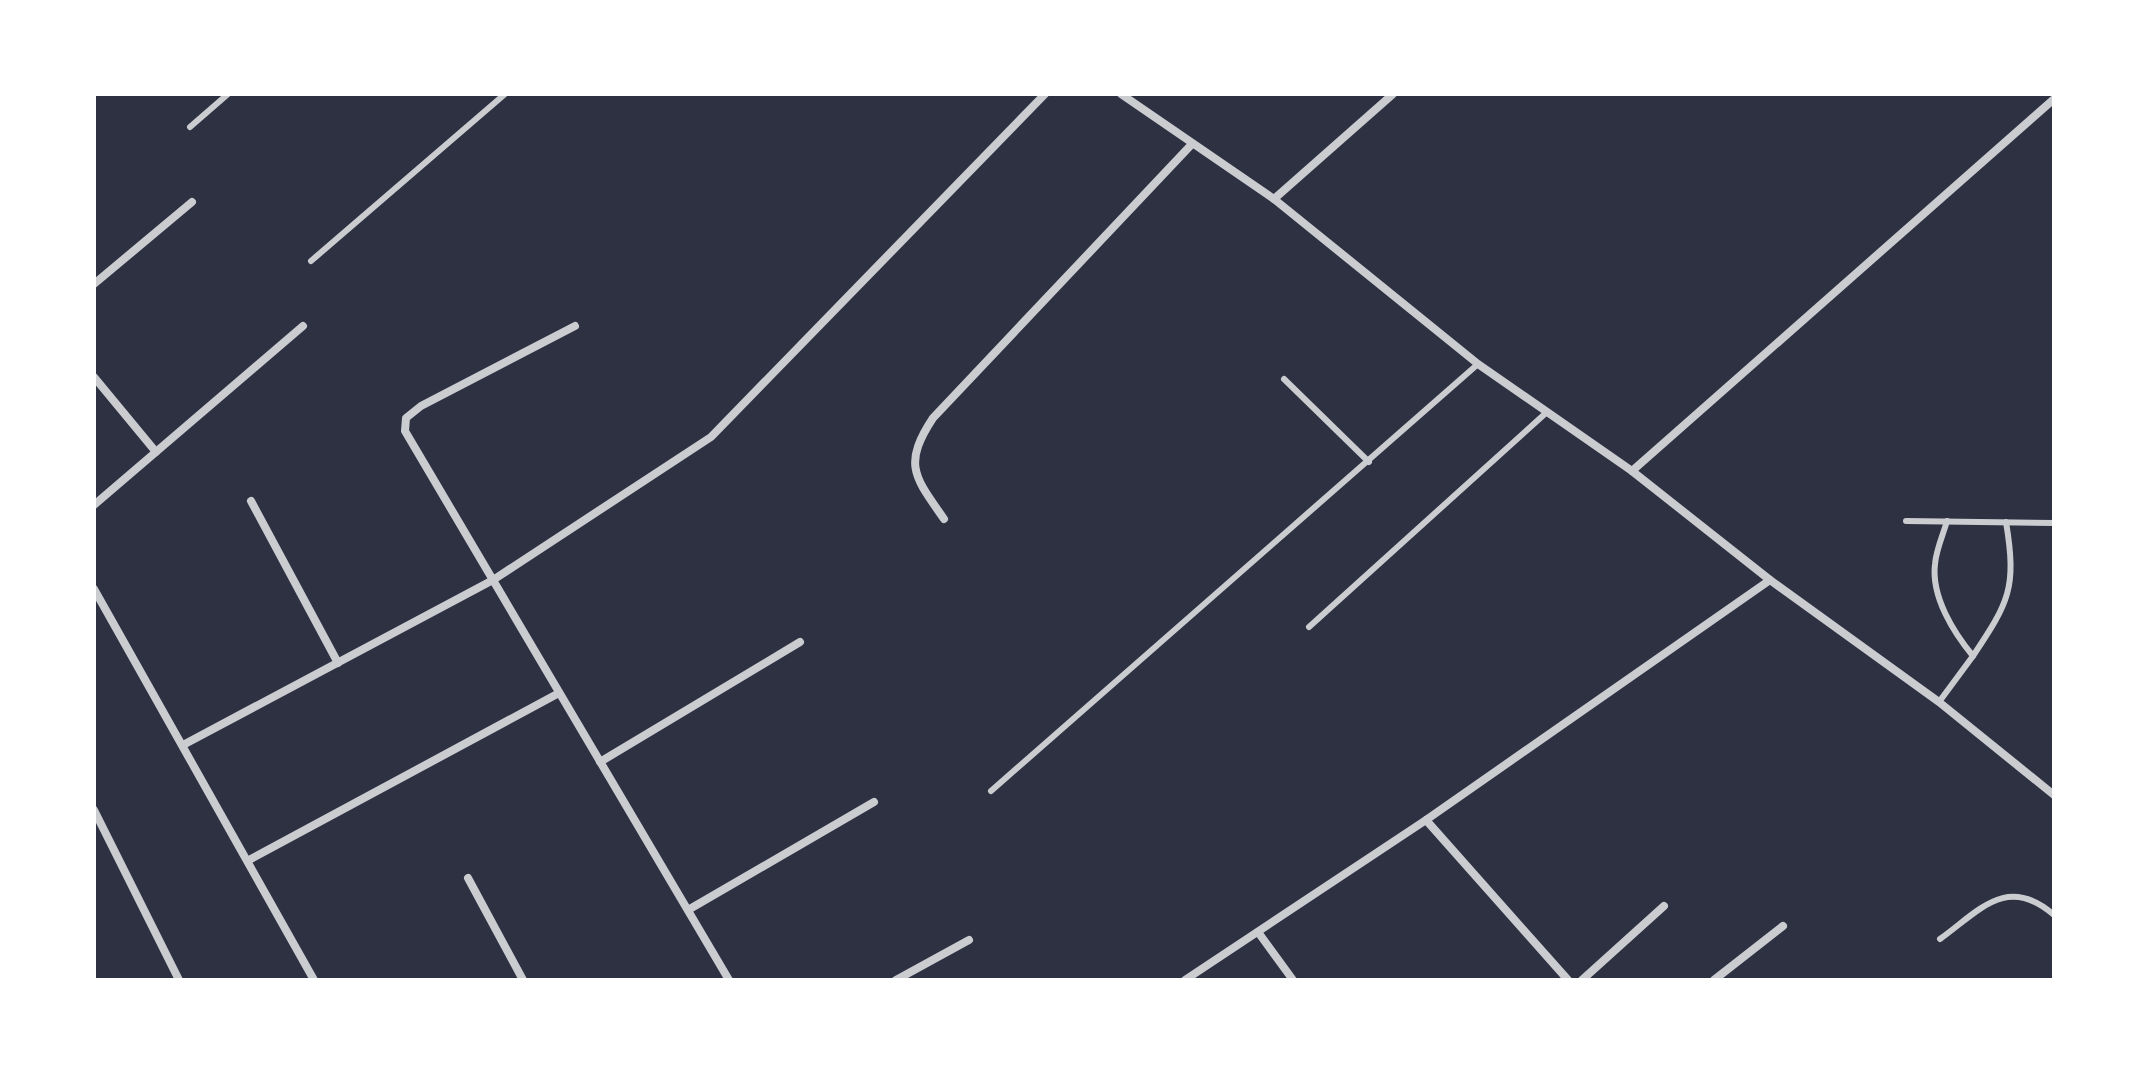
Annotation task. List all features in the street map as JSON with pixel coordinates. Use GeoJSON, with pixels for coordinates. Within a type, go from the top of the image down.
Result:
{"type":"FeatureCollection","features":[{"type":"Feature","properties":{"kind":"street"},"geometry":{"type":"LineString","coordinates":[[183,745],[493,580],[711,437],[1045,94]]}},
{"type":"Feature","properties":{"kind":"street"},"geometry":{"type":"LineString","coordinates":[[1121,94],[1274,199],[1478,364],[1632,471],[1770,580],[1939,702],[2054,795]]}},
{"type":"Feature","properties":{"kind":"street"},"geometry":{"type":"LineString","coordinates":[[1274,199],[1393,94]]}},
{"type":"Feature","properties":{"kind":"street"},"geometry":{"type":"LineString","coordinates":[[1632,471],[2054,99]]}},
{"type":"Feature","properties":{"kind":"street"},"geometry":{"type":"LineString","coordinates":[[944,519],[915,477],[913,462],[921,436],[933,418],[1192,144]]}},
{"type":"Feature","properties":{"kind":"street"},"geometry":{"type":"LineString","coordinates":[[94,284],[192,202]]}},
{"type":"Feature","properties":{"kind":"street"},"geometry":{"type":"LineString","coordinates":[[94,505],[303,326]]}},
{"type":"Feature","properties":{"kind":"street"},"geometry":{"type":"LineString","coordinates":[[575,326],[421,406],[406,418],[405,431],[729,980]]}},
{"type":"Feature","properties":{"kind":"street"},"geometry":{"type":"LineString","coordinates":[[94,377],[156,452]]}},
{"type":"Feature","properties":{"kind":"street"},"geometry":{"type":"LineString","coordinates":[[251,501],[338,663]]}},
{"type":"Feature","properties":{"kind":"street"},"geometry":{"type":"LineString","coordinates":[[1185,980],[1426,820],[1770,580]]}},
{"type":"Feature","properties":{"kind":"street"},"geometry":{"type":"LineString","coordinates":[[94,589],[314,980]]}},
{"type":"Feature","properties":{"kind":"street"},"geometry":{"type":"LineString","coordinates":[[600,762],[800,642]]}},
{"type":"Feature","properties":{"kind":"street"},"geometry":{"type":"LineString","coordinates":[[249,860],[559,693]]}},
{"type":"Feature","properties":{"kind":"street"},"geometry":{"type":"LineString","coordinates":[[688,910],[874,802]]}},
{"type":"Feature","properties":{"kind":"street"},"geometry":{"type":"LineString","coordinates":[[94,810],[179,980]]}},
{"type":"Feature","properties":{"kind":"street"},"geometry":{"type":"LineString","coordinates":[[1426,820],[1568,980]]}},
{"type":"Feature","properties":{"kind":"street"},"geometry":{"type":"LineString","coordinates":[[468,878],[523,980]]}},
{"type":"Feature","properties":{"kind":"street"},"geometry":{"type":"LineString","coordinates":[[1582,980],[1664,906]]}},
{"type":"Feature","properties":{"kind":"street"},"geometry":{"type":"LineString","coordinates":[[1714,980],[1783,926]]}},
{"type":"Feature","properties":{"kind":"street"},"geometry":{"type":"LineString","coordinates":[[1258,932],[1293,980]]}},
{"type":"Feature","properties":{"kind":"street"},"geometry":{"type":"LineString","coordinates":[[896,980],[969,940]]}},
{"type":"Feature","properties":{"kind":"lane"},"geometry":{"type":"LineString","coordinates":[[190,127],[228,94]]}},
{"type":"Feature","properties":{"kind":"lane"},"geometry":{"type":"LineString","coordinates":[[311,261],[505,94]]}},
{"type":"Feature","properties":{"kind":"lane"},"geometry":{"type":"LineString","coordinates":[[991,791],[1478,364]]}},
{"type":"Feature","properties":{"kind":"lane"},"geometry":{"type":"LineString","coordinates":[[1284,379],[1369,462]]}},
{"type":"Feature","properties":{"kind":"lane"},"geometry":{"type":"LineString","coordinates":[[1309,627],[1547,412]]}},
{"type":"Feature","properties":{"kind":"lane"},"geometry":{"type":"LineString","coordinates":[[1906,521],[2054,523]]}},
{"type":"Feature","properties":{"kind":"lane"},"geometry":{"type":"LineString","coordinates":[[1947,521],[1935,563],[1935,582],[1953,632],[1973,656]]}},
{"type":"Feature","properties":{"kind":"lane"},"geometry":{"type":"LineString","coordinates":[[1939,702],[2001,614],[2011,589],[2013,561],[2006,522]]}},
{"type":"Feature","properties":{"kind":"lane"},"geometry":{"type":"LineString","coordinates":[[1940,939],[1999,896],[2015,896],[2054,915]]}}]}
